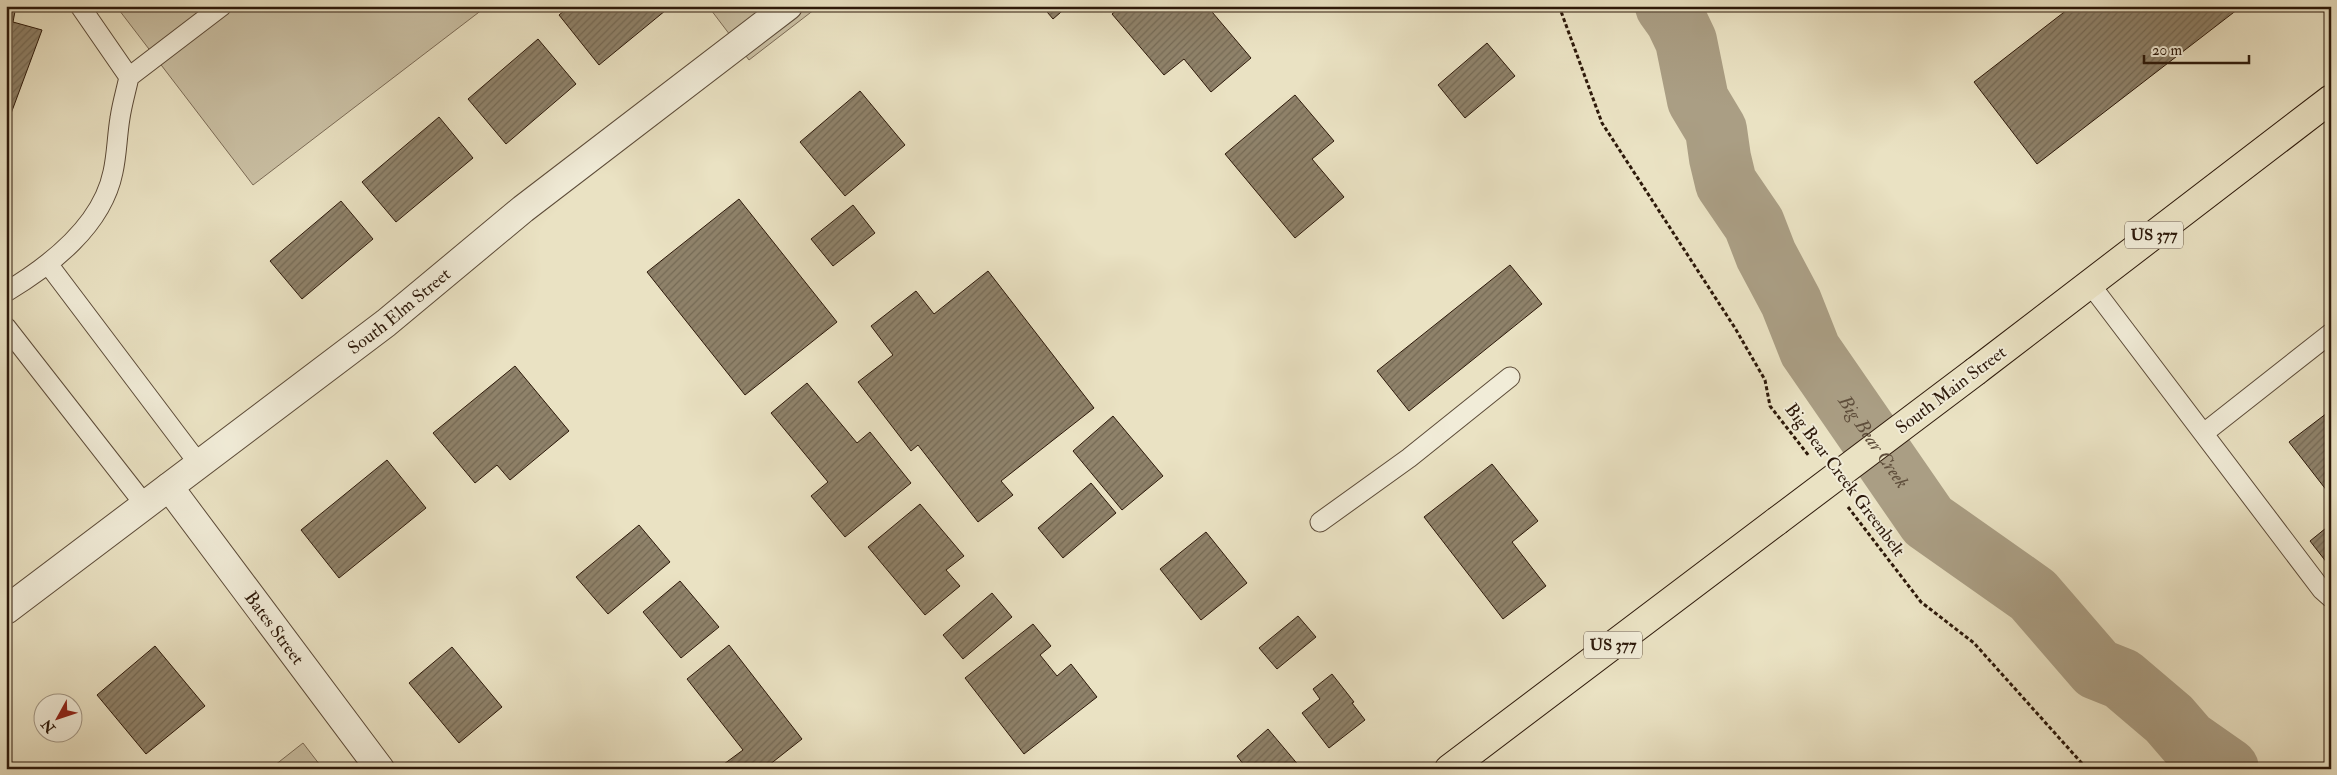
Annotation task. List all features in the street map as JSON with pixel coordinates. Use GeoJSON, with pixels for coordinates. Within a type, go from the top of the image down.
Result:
{"type":"FeatureCollection","features":[{"type":"Feature","properties":{"kind":"main road","name":"South Main Street"},"geometry":{"type":"LineString","coordinates":[[1449,769],[1976,371],[2331,99]]}},
{"type":"Feature","properties":{"kind":"street","name":"South Elm Street"},"geometry":{"type":"LineString","coordinates":[[6,610],[386,323],[523,208],[788,6]]}},
{"type":"Feature","properties":{"kind":"street","name":"Bates Street"},"geometry":{"type":"LineString","coordinates":[[169,487],[380,769]]}},
{"type":"Feature","properties":{"kind":"lane"},"geometry":{"type":"LineString","coordinates":[[80,6],[129,77]]}},
{"type":"Feature","properties":{"kind":"lane"},"geometry":{"type":"LineString","coordinates":[[6,292],[48,264],[70,245],[95,216],[113,173],[120,116],[129,77],[222,6]]}},
{"type":"Feature","properties":{"kind":"lane"},"geometry":{"type":"LineString","coordinates":[[48,264],[199,464]]}},
{"type":"Feature","properties":{"kind":"lane"},"geometry":{"type":"LineString","coordinates":[[2090,284],[2322,590],[2331,598]]}},
{"type":"Feature","properties":{"kind":"lane"},"geometry":{"type":"LineString","coordinates":[[6,327],[145,505]]}},
{"type":"Feature","properties":{"kind":"lane"},"geometry":{"type":"LineString","coordinates":[[2204,433],[2331,333]]}},
{"type":"Feature","properties":{"kind":"lane"},"geometry":{"type":"LineString","coordinates":[[1320,522],[1409,458],[1510,377]]}},
{"type":"Feature","properties":{"kind":"path","name":"Big Bear Creek Greenbelt"},"geometry":{"type":"LineString","coordinates":[[1559,6],[1602,123],[1735,328],[1765,380],[1770,406],[1812,460]]}},
{"type":"Feature","properties":{"kind":"path","name":"Big Bear Creek Greenbelt"},"geometry":{"type":"LineString","coordinates":[[1842,499],[1921,602],[1974,643],[2087,769]]}},
{"type":"Feature","properties":{"kind":"shaded area"},"geometry":{"type":"Polygon","coordinates":[[[116,6],[487,6],[253,185],[116,6]]]}},
{"type":"Feature","properties":{"kind":"shaded area"},"geometry":{"type":"Polygon","coordinates":[[[708,6],[819,6],[749,60],[708,6]]]}},
{"type":"Feature","properties":{"kind":"shaded area"},"geometry":{"type":"Polygon","coordinates":[[[303,743],[323,769],[270,769],[303,743]]]}},
{"type":"Feature","properties":{"kind":"building"},"geometry":{"type":"Polygon","coordinates":[[[6,6],[16,6],[13,22],[42,30],[6,127],[6,6]]]}},
{"type":"Feature","properties":{"kind":"building"},"geometry":{"type":"Polygon","coordinates":[[[570,6],[671,6],[599,65],[559,15],[570,6]]]}},
{"type":"Feature","properties":{"kind":"building"},"geometry":{"type":"Polygon","coordinates":[[[1042,6],[1068,6],[1053,19],[1042,6]]]}},
{"type":"Feature","properties":{"kind":"building"},"geometry":{"type":"Polygon","coordinates":[[[1122,6],[1207,6],[1251,58],[1211,92],[1184,59],[1164,75],[1112,14],[1122,6]]]}},
{"type":"Feature","properties":{"kind":"building"},"geometry":{"type":"Polygon","coordinates":[[[2072,6],[2242,6],[2037,164],[1974,82],[2072,6]]]}},
{"type":"Feature","properties":{"kind":"building"},"geometry":{"type":"Polygon","coordinates":[[[538,39],[576,84],[506,144],[468,99],[538,39]]]}},
{"type":"Feature","properties":{"kind":"building"},"geometry":{"type":"Polygon","coordinates":[[[1487,43],[1515,76],[1465,118],[1438,85],[1487,43]]]}},
{"type":"Feature","properties":{"kind":"building"},"geometry":{"type":"Polygon","coordinates":[[[860,91],[905,145],[845,196],[800,142],[860,91]]]}},
{"type":"Feature","properties":{"kind":"building"},"geometry":{"type":"Polygon","coordinates":[[[1295,95],[1334,141],[1312,159],[1344,197],[1295,238],[1225,154],[1295,95]]]}},
{"type":"Feature","properties":{"kind":"building"},"geometry":{"type":"Polygon","coordinates":[[[439,117],[473,158],[396,222],[362,182],[439,117]]]}},
{"type":"Feature","properties":{"kind":"building"},"geometry":{"type":"Polygon","coordinates":[[[739,199],[837,322],[745,395],[647,272],[739,199]]]}},
{"type":"Feature","properties":{"kind":"building"},"geometry":{"type":"Polygon","coordinates":[[[341,201],[373,239],[302,299],[270,261],[341,201]]]}},
{"type":"Feature","properties":{"kind":"building"},"geometry":{"type":"Polygon","coordinates":[[[853,205],[875,233],[833,266],[811,239],[853,205]]]}},
{"type":"Feature","properties":{"kind":"building"},"geometry":{"type":"Polygon","coordinates":[[[1510,265],[1542,304],[1409,411],[1377,371],[1510,265]]]}},
{"type":"Feature","properties":{"kind":"building"},"geometry":{"type":"Polygon","coordinates":[[[988,271],[1094,408],[1001,481],[1013,495],[978,522],[918,445],[911,451],[858,382],[893,355],[871,326],[916,291],[934,314],[988,271]]]}},
{"type":"Feature","properties":{"kind":"building"},"geometry":{"type":"Polygon","coordinates":[[[515,366],[569,431],[510,480],[497,465],[475,483],[433,433],[515,366]]]}},
{"type":"Feature","properties":{"kind":"building"},"geometry":{"type":"Polygon","coordinates":[[[807,383],[857,443],[870,432],[911,483],[845,537],[811,496],[828,482],[771,413],[807,383]]]}},
{"type":"Feature","properties":{"kind":"building"},"geometry":{"type":"Polygon","coordinates":[[[2331,410],[2331,496],[2289,442],[2331,410]]]}},
{"type":"Feature","properties":{"kind":"building"},"geometry":{"type":"Polygon","coordinates":[[[1113,416],[1163,476],[1122,510],[1073,451],[1113,416]]]}},
{"type":"Feature","properties":{"kind":"building"},"geometry":{"type":"Polygon","coordinates":[[[387,460],[426,508],[339,578],[301,530],[387,460]]]}},
{"type":"Feature","properties":{"kind":"building"},"geometry":{"type":"Polygon","coordinates":[[[1492,464],[1538,521],[1512,542],[1546,586],[1503,619],[1424,517],[1492,464]]]}},
{"type":"Feature","properties":{"kind":"building"},"geometry":{"type":"Polygon","coordinates":[[[1091,483],[1116,513],[1063,558],[1038,528],[1091,483]]]}},
{"type":"Feature","properties":{"kind":"building"},"geometry":{"type":"Polygon","coordinates":[[[920,504],[964,556],[946,570],[960,586],[925,615],[868,547],[920,504]]]}},
{"type":"Feature","properties":{"kind":"building"},"geometry":{"type":"Polygon","coordinates":[[[2331,524],[2331,568],[2310,541],[2331,524]]]}},
{"type":"Feature","properties":{"kind":"building"},"geometry":{"type":"Polygon","coordinates":[[[639,525],[670,562],[608,614],[576,577],[639,525]]]}},
{"type":"Feature","properties":{"kind":"building"},"geometry":{"type":"Polygon","coordinates":[[[1206,532],[1247,583],[1201,620],[1160,569],[1206,532]]]}},
{"type":"Feature","properties":{"kind":"building"},"geometry":{"type":"Polygon","coordinates":[[[680,581],[719,627],[681,658],[643,612],[680,581]]]}},
{"type":"Feature","properties":{"kind":"building"},"geometry":{"type":"Polygon","coordinates":[[[992,593],[1012,617],[963,659],[943,635],[992,593]]]}},
{"type":"Feature","properties":{"kind":"building"},"geometry":{"type":"Polygon","coordinates":[[[1298,616],[1316,637],[1277,669],[1259,648],[1298,616]]]}},
{"type":"Feature","properties":{"kind":"building"},"geometry":{"type":"Polygon","coordinates":[[[1033,624],[1051,646],[1040,655],[1057,676],[1071,664],[1097,697],[1024,754],[965,678],[1033,624]]]}},
{"type":"Feature","properties":{"kind":"building"},"geometry":{"type":"Polygon","coordinates":[[[729,645],[802,739],[764,769],[728,769],[724,764],[743,750],[687,679],[729,645]]]}},
{"type":"Feature","properties":{"kind":"building"},"geometry":{"type":"Polygon","coordinates":[[[155,646],[205,706],[146,754],[97,695],[155,646]]]}},
{"type":"Feature","properties":{"kind":"building"},"geometry":{"type":"Polygon","coordinates":[[[452,647],[502,707],[459,743],[409,683],[452,647]]]}},
{"type":"Feature","properties":{"kind":"building"},"geometry":{"type":"Polygon","coordinates":[[[1332,674],[1354,702],[1352,703],[1365,720],[1329,748],[1302,713],[1320,699],[1313,689],[1332,674]]]}},
{"type":"Feature","properties":{"kind":"building"},"geometry":{"type":"Polygon","coordinates":[[[1268,729],[1300,767],[1299,769],[1247,769],[1237,756],[1268,729]]]}},
{"type":"Feature","properties":{"kind":"waterway","name":"Big Bear Creek"},"geometry":{"type":"LineString","coordinates":[[1666,6],[1676,20],[1686,41],[1698,100],[1716,130],[1726,183],[1754,224],[1766,255],[1791,302],[1810,350],[1928,521],[2033,595],[2097,669],[2122,679],[2169,719],[2188,741],[2228,769]]}}]}
